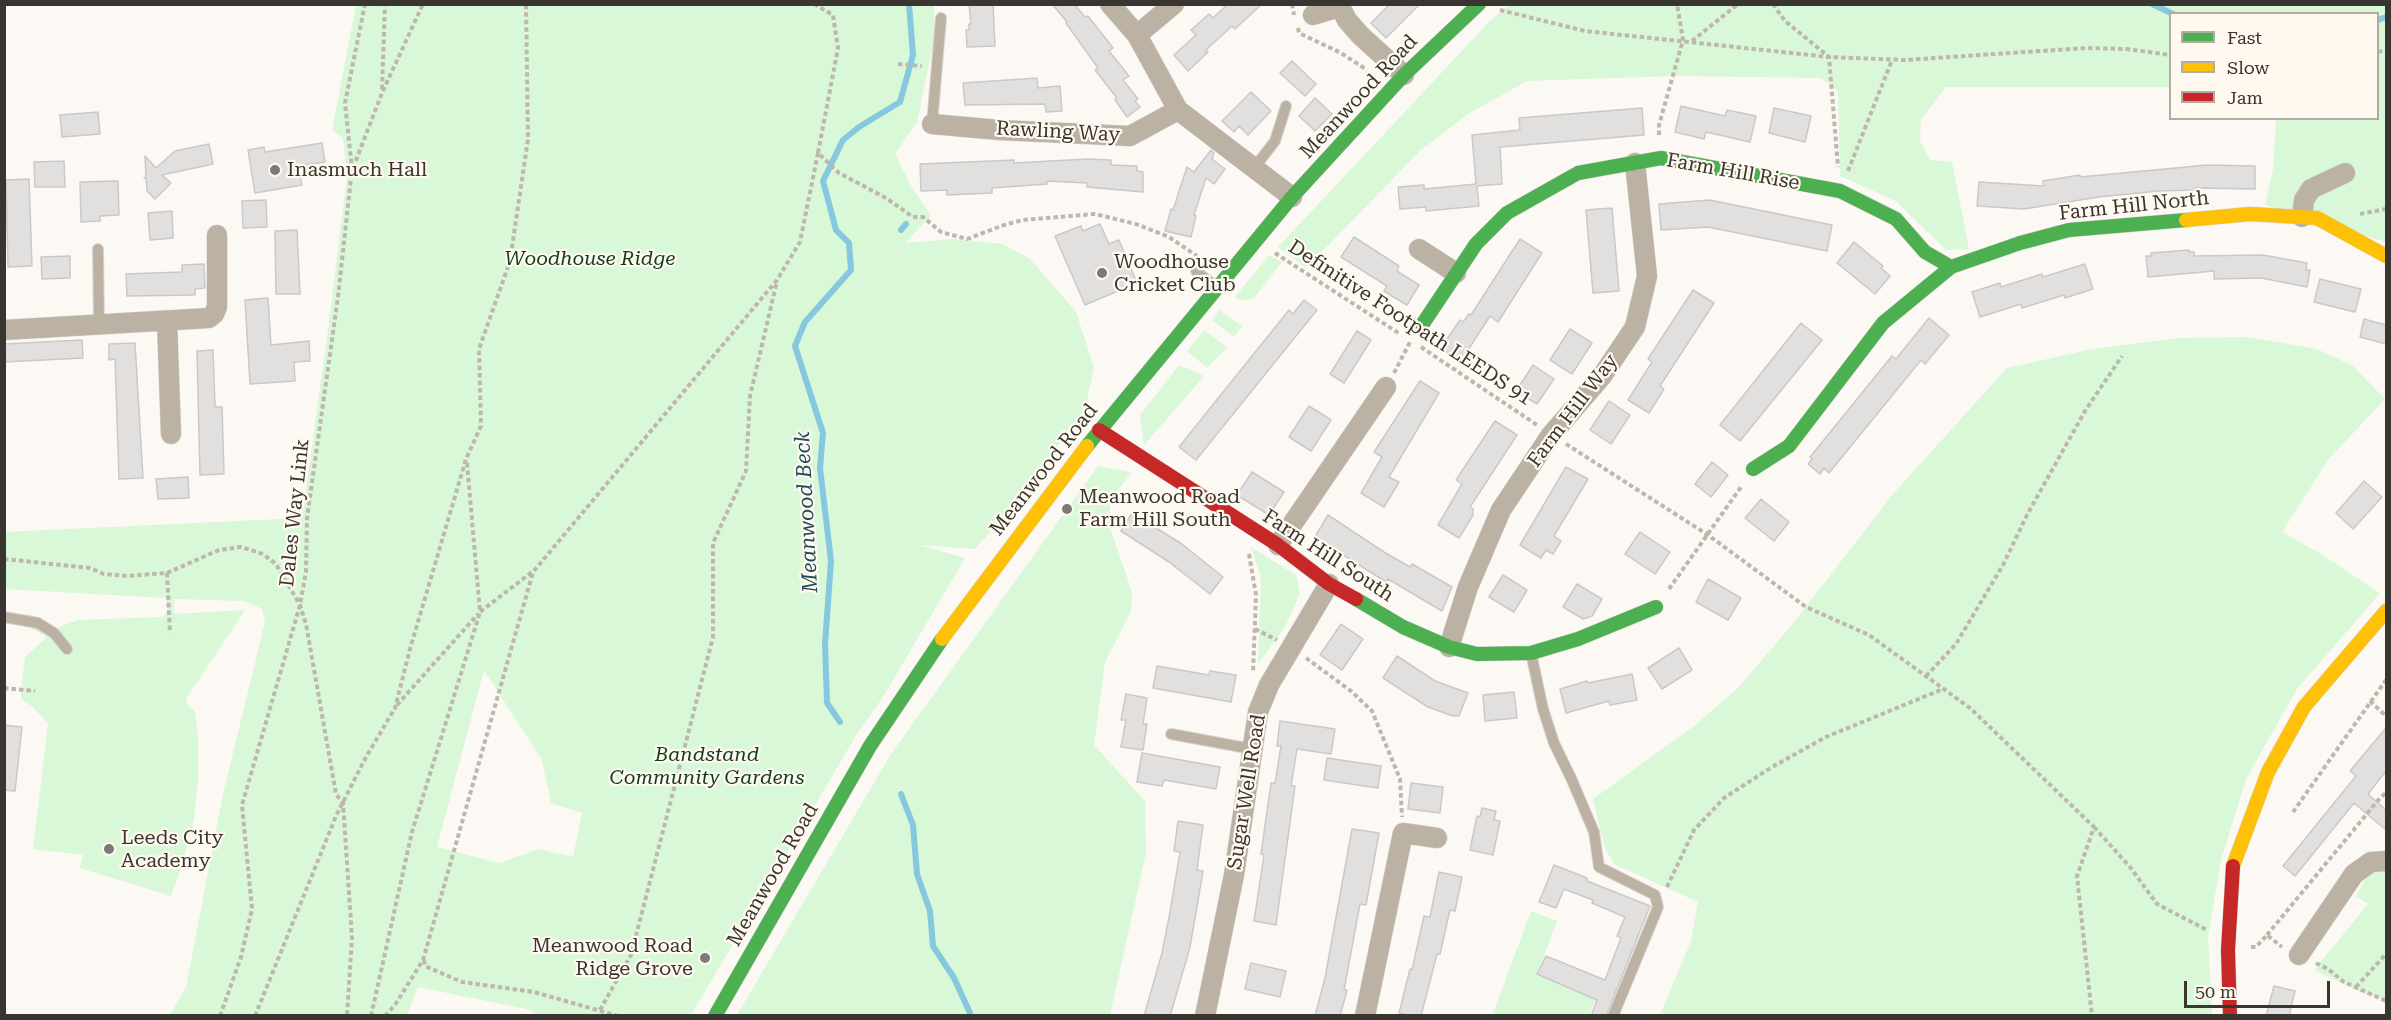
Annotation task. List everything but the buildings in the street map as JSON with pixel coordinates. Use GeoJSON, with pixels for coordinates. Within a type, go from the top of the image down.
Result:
{"type":"FeatureCollection","features":[{"type":"Feature","properties":{"kind":"street"},"geometry":{"type":"LineString","coordinates":[[1110,4],[1137,35],[1178,110],[1292,197]]}},
{"type":"Feature","properties":{"kind":"street"},"geometry":{"type":"LineString","coordinates":[[1137,35],[1173,4]]}},
{"type":"Feature","properties":{"kind":"street","name":"Meanwood Road"},"geometry":{"type":"LineString","coordinates":[[715,1016],[870,746],[944,634],[1005,551],[1100,430],[1292,197],[1399,80],[1479,5]]}},
{"type":"Feature","properties":{"kind":"street"},"geometry":{"type":"LineString","coordinates":[[1313,15],[1341,6],[1347,20],[1399,80]]}},
{"type":"Feature","properties":{"kind":"street","name":"Rawling Way"},"geometry":{"type":"LineString","coordinates":[[932,124],[999,130],[1130,136],[1178,110]]}},
{"type":"Feature","properties":{"kind":"street","name":"Farm Hill Rise"},"geometry":{"type":"LineString","coordinates":[[1422,325],[1476,244],[1507,213],[1578,173],[1661,158],[1840,191],[1896,219],[1925,252],[1951,267]]}},
{"type":"Feature","properties":{"kind":"street","name":"Farm Hill Way"},"geometry":{"type":"LineString","coordinates":[[1449,647],[1468,587],[1501,510],[1551,435],[1602,376],[1635,327],[1647,276],[1635,163]]}},
{"type":"Feature","properties":{"kind":"street"},"geometry":{"type":"LineString","coordinates":[[2302,217],[2304,200],[2311,189],[2345,173]]}},
{"type":"Feature","properties":{"kind":"street","name":"Farm Hill North"},"geometry":{"type":"LineString","coordinates":[[1753,469],[1789,446],[1883,323],[1951,267],[2020,243],[2069,230],[2250,214],[2317,218],[2386,256]]}},
{"type":"Feature","properties":{"kind":"street"},"geometry":{"type":"LineString","coordinates":[[4,330],[209,318],[217,307],[217,235]]}},
{"type":"Feature","properties":{"kind":"street"},"geometry":{"type":"LineString","coordinates":[[1419,249],[1456,273]]}},
{"type":"Feature","properties":{"kind":"street"},"geometry":{"type":"LineString","coordinates":[[167,321],[171,434]]}},
{"type":"Feature","properties":{"kind":"street"},"geometry":{"type":"LineString","coordinates":[[1278,545],[1386,387]]}},
{"type":"Feature","properties":{"kind":"street","name":"Farm Hill South"},"geometry":{"type":"LineString","coordinates":[[1100,430],[1278,545],[1329,584],[1403,627],[1449,647],[1477,654],[1531,653],[1578,639],[1656,607]]}},
{"type":"Feature","properties":{"kind":"street","name":"Sugar Well Road"},"geometry":{"type":"LineString","coordinates":[[1205,1016],[1233,875],[1258,712],[1269,685],[1329,584]]}},
{"type":"Feature","properties":{"kind":"street"},"geometry":{"type":"LineString","coordinates":[[2230,1016],[2228,950],[2233,863],[2268,771],[2304,707],[2386,611]]}},
{"type":"Feature","properties":{"kind":"street"},"geometry":{"type":"LineString","coordinates":[[1365,1016],[1403,833],[1437,837]]}},
{"type":"Feature","properties":{"kind":"street"},"geometry":{"type":"LineString","coordinates":[[2299,955],[2354,874],[2371,862],[2386,861]]}},
{"type":"Feature","properties":{"kind":"lane"},"geometry":{"type":"LineString","coordinates":[[932,124],[941,18]]}},
{"type":"Feature","properties":{"kind":"lane"},"geometry":{"type":"LineString","coordinates":[[1254,168],[1275,141],[1286,106]]}},
{"type":"Feature","properties":{"kind":"lane"},"geometry":{"type":"LineString","coordinates":[[98,249],[99,325]]}},
{"type":"Feature","properties":{"kind":"lane"},"geometry":{"type":"LineString","coordinates":[[1196,271],[1216,287]]}},
{"type":"Feature","properties":{"kind":"lane"},"geometry":{"type":"LineString","coordinates":[[6,620],[38,623],[54,633],[68,649]]}},
{"type":"Feature","properties":{"kind":"lane"},"geometry":{"type":"LineString","coordinates":[[1531,653],[1543,709],[1554,744],[1571,777],[1594,832],[1599,867],[1655,895],[1658,907],[1613,1016]]}},
{"type":"Feature","properties":{"kind":"lane"},"geometry":{"type":"LineString","coordinates":[[1171,734],[1252,749]]}},
{"type":"Feature","properties":{"kind":"path","name":"Dales Way Link"},"geometry":{"type":"LineString","coordinates":[[220,1016],[242,957],[252,909],[242,805],[300,605],[306,572],[307,518],[338,297],[352,169],[345,103],[365,4]]}},
{"type":"Feature","properties":{"kind":"path"},"geometry":{"type":"LineString","coordinates":[[382,93],[385,4]]}},
{"type":"Feature","properties":{"kind":"path"},"geometry":{"type":"LineString","coordinates":[[352,169],[382,93],[423,4]]}},
{"type":"Feature","properties":{"kind":"path"},"geometry":{"type":"LineString","coordinates":[[395,708],[466,459],[481,426],[479,349],[510,261],[528,139],[526,4]]}},
{"type":"Feature","properties":{"kind":"path"},"geometry":{"type":"LineString","coordinates":[[255,1016],[343,803],[366,757],[395,708],[480,612],[533,572],[777,280],[800,242],[838,48],[833,15],[814,4]]}},
{"type":"Feature","properties":{"kind":"path"},"geometry":{"type":"LineString","coordinates":[[1292,4],[1299,33],[1399,80]]}},
{"type":"Feature","properties":{"kind":"path"},"geometry":{"type":"LineString","coordinates":[[1661,158],[1659,125],[1683,40],[1677,4]]}},
{"type":"Feature","properties":{"kind":"path"},"geometry":{"type":"LineString","coordinates":[[1692,41],[1738,4]]}},
{"type":"Feature","properties":{"kind":"path"},"geometry":{"type":"LineString","coordinates":[[1773,4],[1785,21],[1830,57],[1840,191]]}},
{"type":"Feature","properties":{"kind":"path"},"geometry":{"type":"LineString","coordinates":[[1479,5],[1585,31],[1830,57],[1892,60],[2087,48],[2127,49],[2169,55]]}},
{"type":"Feature","properties":{"kind":"path"},"geometry":{"type":"LineString","coordinates":[[1840,191],[1892,60]]}},
{"type":"Feature","properties":{"kind":"path"},"geometry":{"type":"LineString","coordinates":[[898,64],[923,66]]}},
{"type":"Feature","properties":{"kind":"path"},"geometry":{"type":"LineString","coordinates":[[818,153],[837,171],[886,198],[913,217],[923,217],[941,232],[967,240],[1023,220],[1095,214],[1136,224],[1169,237],[1202,260]]}},
{"type":"Feature","properties":{"kind":"path","name":"Definitive Footpath LEEDS 91"},"geometry":{"type":"LineString","coordinates":[[1249,250],[1259,259],[1267,249],[1277,254],[1411,340],[1551,435],[1708,535],[1806,607],[1869,635],[1970,708],[2094,826],[2130,867],[2157,904],[2205,928],[2228,950]]}},
{"type":"Feature","properties":{"kind":"path"},"geometry":{"type":"LineString","coordinates":[[600,1010],[631,955],[713,637],[713,543],[746,471],[750,396],[777,280]]}},
{"type":"Feature","properties":{"kind":"path"},"geometry":{"type":"LineString","coordinates":[[1386,387],[1411,340]]}},
{"type":"Feature","properties":{"kind":"path"},"geometry":{"type":"LineString","coordinates":[[1926,676],[1956,644],[2003,565],[2027,515],[2085,411],[2122,356]]}},
{"type":"Feature","properties":{"kind":"path"},"geometry":{"type":"LineString","coordinates":[[371,1016],[412,832],[480,612],[466,459]]}},
{"type":"Feature","properties":{"kind":"path"},"geometry":{"type":"LineString","coordinates":[[1656,607],[1753,469]]}},
{"type":"Feature","properties":{"kind":"path"},"geometry":{"type":"LineString","coordinates":[[4,559],[90,568],[104,574],[127,576],[167,573],[219,550],[241,547],[263,554],[276,564],[300,605],[306,624],[336,794],[343,803],[352,938],[347,1016]]}},
{"type":"Feature","properties":{"kind":"path"},"geometry":{"type":"LineString","coordinates":[[1248,551],[1252,560],[1256,595],[1253,675]]}},
{"type":"Feature","properties":{"kind":"path"},"geometry":{"type":"LineString","coordinates":[[385,1016],[395,1005],[423,960],[533,572]]}},
{"type":"Feature","properties":{"kind":"path"},"geometry":{"type":"LineString","coordinates":[[167,573],[170,633]]}},
{"type":"Feature","properties":{"kind":"path"},"geometry":{"type":"LineString","coordinates":[[1256,629],[1291,648],[1351,691],[1372,711],[1400,779],[1403,833]]}},
{"type":"Feature","properties":{"kind":"path"},"geometry":{"type":"LineString","coordinates":[[2294,812],[2386,680]]}},
{"type":"Feature","properties":{"kind":"path"},"geometry":{"type":"LineString","coordinates":[[4,688],[35,691]]}},
{"type":"Feature","properties":{"kind":"path"},"geometry":{"type":"LineString","coordinates":[[1658,907],[1695,830],[1724,798],[1772,767],[1826,737],[1943,689]]}},
{"type":"Feature","properties":{"kind":"path"},"geometry":{"type":"LineString","coordinates":[[2370,701],[2386,716]]}},
{"type":"Feature","properties":{"kind":"path"},"geometry":{"type":"LineString","coordinates":[[2228,950],[2256,946],[2386,793]]}},
{"type":"Feature","properties":{"kind":"path"},"geometry":{"type":"LineString","coordinates":[[2092,1016],[2077,876],[2094,826]]}},
{"type":"Feature","properties":{"kind":"path"},"geometry":{"type":"LineString","coordinates":[[2267,935],[2280,946],[2328,969],[2344,982],[2386,1001]]}},
{"type":"Feature","properties":{"kind":"path"},"geometry":{"type":"LineString","coordinates":[[2356,987],[2386,954]]}},
{"type":"Feature","properties":{"kind":"path"},"geometry":{"type":"LineString","coordinates":[[423,960],[425,966],[462,982],[534,992],[618,1016]]}},
{"type":"Feature","properties":{"kind":"green space","name":"Woodhouse Ridge"},"geometry":{"type":"Polygon","coordinates":[[[356,5],[934,5],[934,40],[917,122],[895,154],[910,184],[931,216],[905,243],[954,239],[1003,244],[1030,259],[1076,312],[1094,367],[1085,410],[1002,519],[975,549],[920,545],[965,558],[883,697],[857,734],[691,1015],[535,1015],[531,1010],[418,987],[407,1015],[170,1015],[186,987],[223,794],[265,622],[262,609],[244,601],[174,599],[174,614],[245,610],[187,697],[187,704],[195,712],[198,736],[198,779],[194,819],[171,896],[80,868],[83,855],[33,849],[48,724],[33,707],[21,699],[21,689],[25,657],[47,637],[27,626],[28,614],[56,628],[78,620],[162,617],[166,614],[167,608],[166,598],[5,589],[4,532],[302,518],[347,176],[343,138],[332,130],[356,5]],[[484,670],[437,847],[499,863],[539,849],[573,857],[582,813],[551,803],[542,760],[484,670]]]}},
{"type":"Feature","properties":{"kind":"green space"},"geometry":{"type":"Polygon","coordinates":[[[1509,5],[2386,5],[2386,242],[2265,205],[2273,170],[2276,120],[2379,120],[2379,12],[2169,12],[2169,87],[1946,87],[1921,119],[1920,141],[1930,160],[1952,162],[1969,249],[1946,250],[1896,201],[1840,176],[1838,91],[1821,78],[1675,76],[1527,81],[1468,114],[1420,151],[1306,268],[1278,247],[1491,20],[1509,5]]]}},
{"type":"Feature","properties":{"kind":"green space"},"geometry":{"type":"Polygon","coordinates":[[[1269,255],[1282,262],[1254,298],[1242,301],[1235,297],[1269,255]]]}},
{"type":"Feature","properties":{"kind":"green space"},"geometry":{"type":"Polygon","coordinates":[[[1219,310],[1242,326],[1234,337],[1212,320],[1219,310]]]}},
{"type":"Feature","properties":{"kind":"green space"},"geometry":{"type":"Polygon","coordinates":[[[1204,330],[1227,347],[1207,368],[1187,351],[1204,330]]]}},
{"type":"Feature","properties":{"kind":"green space"},"geometry":{"type":"Polygon","coordinates":[[[2247,337],[2317,349],[2353,366],[2385,399],[2328,460],[2282,532],[2323,555],[2380,593],[2297,689],[2246,779],[2221,860],[2208,937],[2212,1015],[1660,1015],[1691,941],[1698,902],[1614,864],[1605,848],[1593,799],[1694,726],[1738,688],[1791,626],[1893,494],[2007,368],[2092,349],[2179,338],[2247,337]]]}},
{"type":"Feature","properties":{"kind":"green space"},"geometry":{"type":"Polygon","coordinates":[[[1179,365],[1204,376],[1144,445],[1140,415],[1179,365]]]}},
{"type":"Feature","properties":{"kind":"green space"},"geometry":{"type":"Polygon","coordinates":[[[1098,466],[1132,472],[1110,500],[1110,527],[1132,592],[1131,611],[1105,662],[1094,745],[1145,801],[1146,853],[1110,1015],[737,1015],[891,754],[1098,466]]]}},
{"type":"Feature","properties":{"kind":"green space"},"geometry":{"type":"Polygon","coordinates":[[[1251,547],[1296,575],[1300,593],[1285,627],[1258,664],[1261,578],[1251,547]]]}},
{"type":"Feature","properties":{"kind":"green space"},"geometry":{"type":"Polygon","coordinates":[[[2386,869],[2386,999],[2365,994],[2314,970],[2368,904],[2356,896],[2367,875],[2386,869]]]}},
{"type":"Feature","properties":{"kind":"green space"},"geometry":{"type":"Polygon","coordinates":[[[1531,911],[1557,921],[1537,974],[1596,999],[1589,1015],[1492,1016],[1531,911]]]}},
{"type":"Feature","properties":{"kind":"waterway","name":"Meanwood Beck"},"geometry":{"type":"LineString","coordinates":[[840,722],[827,703],[825,644],[831,561],[820,468],[823,433],[795,346],[805,322],[851,270],[849,243],[836,230],[823,181],[843,140],[859,127],[900,102],[913,55],[909,4]]}},
{"type":"Feature","properties":{"kind":"waterway"},"geometry":{"type":"LineString","coordinates":[[2152,4],[2169,12]]}},
{"type":"Feature","properties":{"kind":"waterway"},"geometry":{"type":"LineString","coordinates":[[2379,20],[2386,17]]}},
{"type":"Feature","properties":{"kind":"waterway"},"geometry":{"type":"LineString","coordinates":[[901,230],[906,224]]}},
{"type":"Feature","properties":{"kind":"waterway","name":"Meanwood Beck"},"geometry":{"type":"LineString","coordinates":[[901,794],[913,825],[917,874],[930,911],[933,946],[954,978],[970,1013],[969,1016]]}},
{"type":"Feature","properties":{"kind":"traffic: fast"},"geometry":{"type":"LineString","coordinates":[[1087,446],[1292,197],[1404,75],[1479,4]]}},
{"type":"Feature","properties":{"kind":"traffic: fast"},"geometry":{"type":"LineString","coordinates":[[1422,325],[1476,244],[1507,213],[1578,173],[1661,158],[1840,191],[1896,219],[1925,252],[1951,267]]}},
{"type":"Feature","properties":{"kind":"traffic: fast"},"geometry":{"type":"LineString","coordinates":[[1753,469],[1789,446],[1883,323],[1951,267],[2020,243],[2069,230],[2186,220]]}},
{"type":"Feature","properties":{"kind":"traffic: fast"},"geometry":{"type":"LineString","coordinates":[[1356,599],[1403,627],[1449,647],[1477,654],[1531,653],[1578,639],[1656,607]]}},
{"type":"Feature","properties":{"kind":"traffic: fast"},"geometry":{"type":"LineString","coordinates":[[715,1016],[870,746],[942,639]]}},
{"type":"Feature","properties":{"kind":"traffic: slow"},"geometry":{"type":"LineString","coordinates":[[2186,220],[2250,214],[2317,218],[2386,256]]}},
{"type":"Feature","properties":{"kind":"traffic: slow"},"geometry":{"type":"LineString","coordinates":[[942,639],[1087,446]]}},
{"type":"Feature","properties":{"kind":"traffic: slow"},"geometry":{"type":"LineString","coordinates":[[2233,866],[2268,772],[2304,707],[2386,611]]}},
{"type":"Feature","properties":{"kind":"traffic: jam"},"geometry":{"type":"LineString","coordinates":[[1099,430],[1278,545],[1329,584],[1356,599]]}},
{"type":"Feature","properties":{"kind":"traffic: jam"},"geometry":{"type":"LineString","coordinates":[[2230,1016],[2228,950],[2233,866]]}},
{"type":"Feature","properties":{"kind":"place","name":"Inasmuch Hall"},"geometry":{"type":"Point","coordinates":[275,170]}},
{"type":"Feature","properties":{"kind":"place","name":"Woodhouse Cricket Club"},"geometry":{"type":"Point","coordinates":[1102,273]}},
{"type":"Feature","properties":{"kind":"place","name":"Meanwood Road Farm Hill South"},"geometry":{"type":"Point","coordinates":[1067,509]}},
{"type":"Feature","properties":{"kind":"place","name":"Leeds City Academy"},"geometry":{"type":"Point","coordinates":[109,849]}},
{"type":"Feature","properties":{"kind":"place","name":"Meanwood Road Ridge Grove"},"geometry":{"type":"Point","coordinates":[705,958]}},
{"type":"Feature","properties":{"kind":"park label","name":"Bandstand Community Gardens"},"geometry":{"type":"Point","coordinates":[707,766]}}]}
